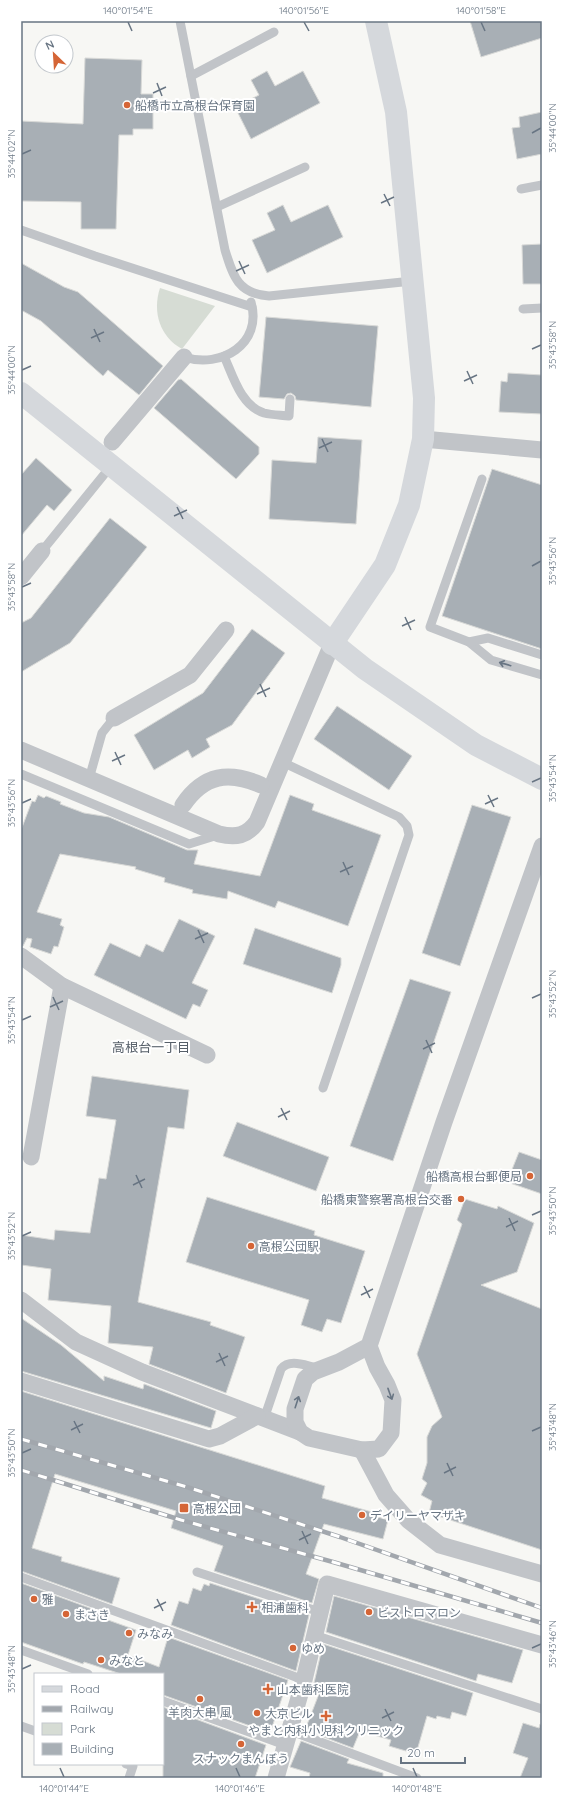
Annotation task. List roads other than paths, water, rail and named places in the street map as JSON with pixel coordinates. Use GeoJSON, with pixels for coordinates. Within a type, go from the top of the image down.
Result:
{"type":"FeatureCollection","features":[{"type":"Feature","properties":{"kind":"street"},"geometry":{"type":"LineString","coordinates":[[21,750],[219,834],[231,837],[245,834],[251,830],[257,822],[332,644],[385,565],[409,505],[423,439],[424,398],[396,112],[376,21]]}},
{"type":"Feature","properties":{"kind":"street"},"geometry":{"type":"LineString","coordinates":[[112,442],[184,357]]}},
{"type":"Feature","properties":{"kind":"street"},"geometry":{"type":"LineString","coordinates":[[21,393],[332,644],[407,699],[476,745],[542,778]]}},
{"type":"Feature","properties":{"kind":"street"},"geometry":{"type":"LineString","coordinates":[[423,439],[542,450]]}},
{"type":"Feature","properties":{"kind":"street"},"geometry":{"type":"LineString","coordinates":[[21,577],[42,551]]}},
{"type":"Feature","properties":{"kind":"street"},"geometry":{"type":"LineString","coordinates":[[114,718],[190,675],[226,630]]}},
{"type":"Feature","properties":{"kind":"street"},"geometry":{"type":"LineString","coordinates":[[183,805],[190,795],[210,780],[234,776],[261,785]]}},
{"type":"Feature","properties":{"kind":"street"},"geometry":{"type":"LineString","coordinates":[[378,1478],[379,1449],[391,1433],[393,1400],[377,1367],[369,1346],[444,1122],[542,846]]}},
{"type":"Feature","properties":{"kind":"street"},"geometry":{"type":"LineString","coordinates":[[21,956],[62,986],[207,1055]]}},
{"type":"Feature","properties":{"kind":"street"},"geometry":{"type":"LineString","coordinates":[[26,1155],[62,986]]}},
{"type":"Feature","properties":{"kind":"street"},"geometry":{"type":"LineString","coordinates":[[21,1300],[76,1342],[142,1372],[300,1432],[309,1438],[362,1450],[379,1449]]}},
{"type":"Feature","properties":{"kind":"street"},"geometry":{"type":"LineString","coordinates":[[300,1432],[295,1422],[295,1409],[305,1379],[313,1372],[339,1362],[369,1346]]}},
{"type":"Feature","properties":{"kind":"street"},"geometry":{"type":"LineString","coordinates":[[339,1362],[359,1363],[377,1367]]}},
{"type":"Feature","properties":{"kind":"street"},"geometry":{"type":"LineString","coordinates":[[21,1381],[209,1439],[220,1436],[261,1418]]}},
{"type":"Feature","properties":{"kind":"street"},"geometry":{"type":"LineString","coordinates":[[362,1450],[386,1495],[408,1520],[440,1545],[542,1574]]}},
{"type":"Feature","properties":{"kind":"street"},"geometry":{"type":"LineString","coordinates":[[276,1778],[304,1680],[327,1584],[542,1645]]}},
{"type":"Feature","properties":{"kind":"lane"},"geometry":{"type":"LineString","coordinates":[[180,21],[230,266],[235,277],[250,298],[254,317],[249,335],[234,351],[224,356],[201,361],[184,357]]}},
{"type":"Feature","properties":{"kind":"lane"},"geometry":{"type":"LineString","coordinates":[[191,76],[274,32]]}},
{"type":"Feature","properties":{"kind":"lane"},"geometry":{"type":"LineString","coordinates":[[217,207],[305,167]]}},
{"type":"Feature","properties":{"kind":"lane"},"geometry":{"type":"LineString","coordinates":[[521,189],[542,185]]}},
{"type":"Feature","properties":{"kind":"lane"},"geometry":{"type":"LineString","coordinates":[[21,230],[252,307]]}},
{"type":"Feature","properties":{"kind":"lane"},"geometry":{"type":"LineString","coordinates":[[244,288],[256,295],[269,296],[412,281]]}},
{"type":"Feature","properties":{"kind":"lane"},"geometry":{"type":"LineString","coordinates":[[523,309],[542,308]]}},
{"type":"Feature","properties":{"kind":"lane"},"geometry":{"type":"LineString","coordinates":[[224,356],[242,396],[251,406],[264,413],[289,416],[290,399]]}},
{"type":"Feature","properties":{"kind":"lane"},"geometry":{"type":"LineString","coordinates":[[42,551],[111,466]]}},
{"type":"Feature","properties":{"kind":"lane"},"geometry":{"type":"LineString","coordinates":[[482,478],[430,627],[469,642],[490,660],[541,672]]}},
{"type":"Feature","properties":{"kind":"lane"},"geometry":{"type":"LineString","coordinates":[[469,642],[488,638],[542,655]]}},
{"type":"Feature","properties":{"kind":"lane"},"geometry":{"type":"LineString","coordinates":[[89,779],[102,733],[114,718]]}},
{"type":"Feature","properties":{"kind":"lane"},"geometry":{"type":"LineString","coordinates":[[282,762],[399,817],[407,826],[410,836],[323,1088]]}},
{"type":"Feature","properties":{"kind":"lane"},"geometry":{"type":"LineString","coordinates":[[21,774],[189,844],[219,834]]}},
{"type":"Feature","properties":{"kind":"lane"},"geometry":{"type":"LineString","coordinates":[[261,1418],[283,1366],[295,1364],[321,1369]]}},
{"type":"Feature","properties":{"kind":"lane"},"geometry":{"type":"LineString","coordinates":[[197,1572],[320,1612]]}},
{"type":"Feature","properties":{"kind":"lane"},"geometry":{"type":"LineString","coordinates":[[21,1577],[304,1680]]}},
{"type":"Feature","properties":{"kind":"lane"},"geometry":{"type":"LineString","coordinates":[[314,1635],[542,1709]]}},
{"type":"Feature","properties":{"kind":"lane"},"geometry":{"type":"LineString","coordinates":[[21,1650],[85,1673]]}},
{"type":"Feature","properties":{"kind":"lane"},"geometry":{"type":"LineString","coordinates":[[164,1701],[417,1778]]}},
{"type":"Feature","properties":{"kind":"lane"},"geometry":{"type":"LineString","coordinates":[[21,1726],[34,1731]]}},
{"type":"Feature","properties":{"kind":"lane"},"geometry":{"type":"LineString","coordinates":[[129,1778],[133,1766],[130,1765]]}},
{"type":"Feature","properties":{"kind":"railway"},"geometry":{"type":"LineString","coordinates":[[21,1439],[187,1487],[340,1537],[542,1608]]}},
{"type":"Feature","properties":{"kind":"railway"},"geometry":{"type":"LineString","coordinates":[[21,1470],[181,1520],[333,1562],[542,1623]]}},
{"type":"Feature","properties":{"kind":"place","name":"船橋市立高根台保育園"},"geometry":{"type":"Point","coordinates":[127,105]}},
{"type":"Feature","properties":{"kind":"place","name":"船橋高根台郵便局"},"geometry":{"type":"Point","coordinates":[530,1176]}},
{"type":"Feature","properties":{"kind":"place","name":"船橋東警察署高根台交番"},"geometry":{"type":"Point","coordinates":[461,1199]}},
{"type":"Feature","properties":{"kind":"place","name":"高根公団駅"},"geometry":{"type":"Point","coordinates":[251,1246]}},
{"type":"Feature","properties":{"kind":"place","name":"高根公団"},"geometry":{"type":"Point","coordinates":[184,1508]}},
{"type":"Feature","properties":{"kind":"place","name":"デイリーヤマザキ"},"geometry":{"type":"Point","coordinates":[362,1515]}},
{"type":"Feature","properties":{"kind":"place","name":"雅"},"geometry":{"type":"Point","coordinates":[34,1599]}},
{"type":"Feature","properties":{"kind":"place","name":"相浦歯科"},"geometry":{"type":"Point","coordinates":[252,1607]}},
{"type":"Feature","properties":{"kind":"place","name":"ビストロマロン"},"geometry":{"type":"Point","coordinates":[369,1612]}},
{"type":"Feature","properties":{"kind":"place","name":"まさき"},"geometry":{"type":"Point","coordinates":[66,1614]}},
{"type":"Feature","properties":{"kind":"place","name":"みなみ"},"geometry":{"type":"Point","coordinates":[129,1633]}},
{"type":"Feature","properties":{"kind":"place","name":"ゆめ"},"geometry":{"type":"Point","coordinates":[293,1648]}},
{"type":"Feature","properties":{"kind":"place","name":"みなと"},"geometry":{"type":"Point","coordinates":[101,1660]}},
{"type":"Feature","properties":{"kind":"place","name":"山本歯科医院"},"geometry":{"type":"Point","coordinates":[268,1689]}},
{"type":"Feature","properties":{"kind":"place","name":"羊肉大串 風"},"geometry":{"type":"Point","coordinates":[200,1699]}},
{"type":"Feature","properties":{"kind":"place","name":"大京ビル"},"geometry":{"type":"Point","coordinates":[257,1713]}},
{"type":"Feature","properties":{"kind":"place","name":"やまと内科小児科クリニック"},"geometry":{"type":"Point","coordinates":[326,1716]}},
{"type":"Feature","properties":{"kind":"place","name":"スナックまんぼう"},"geometry":{"type":"Point","coordinates":[241,1744]}},
{"type":"Feature","properties":{"kind":"district","name":"高根台一丁目"},"geometry":{"type":"Point","coordinates":[151,1047]}}]}
